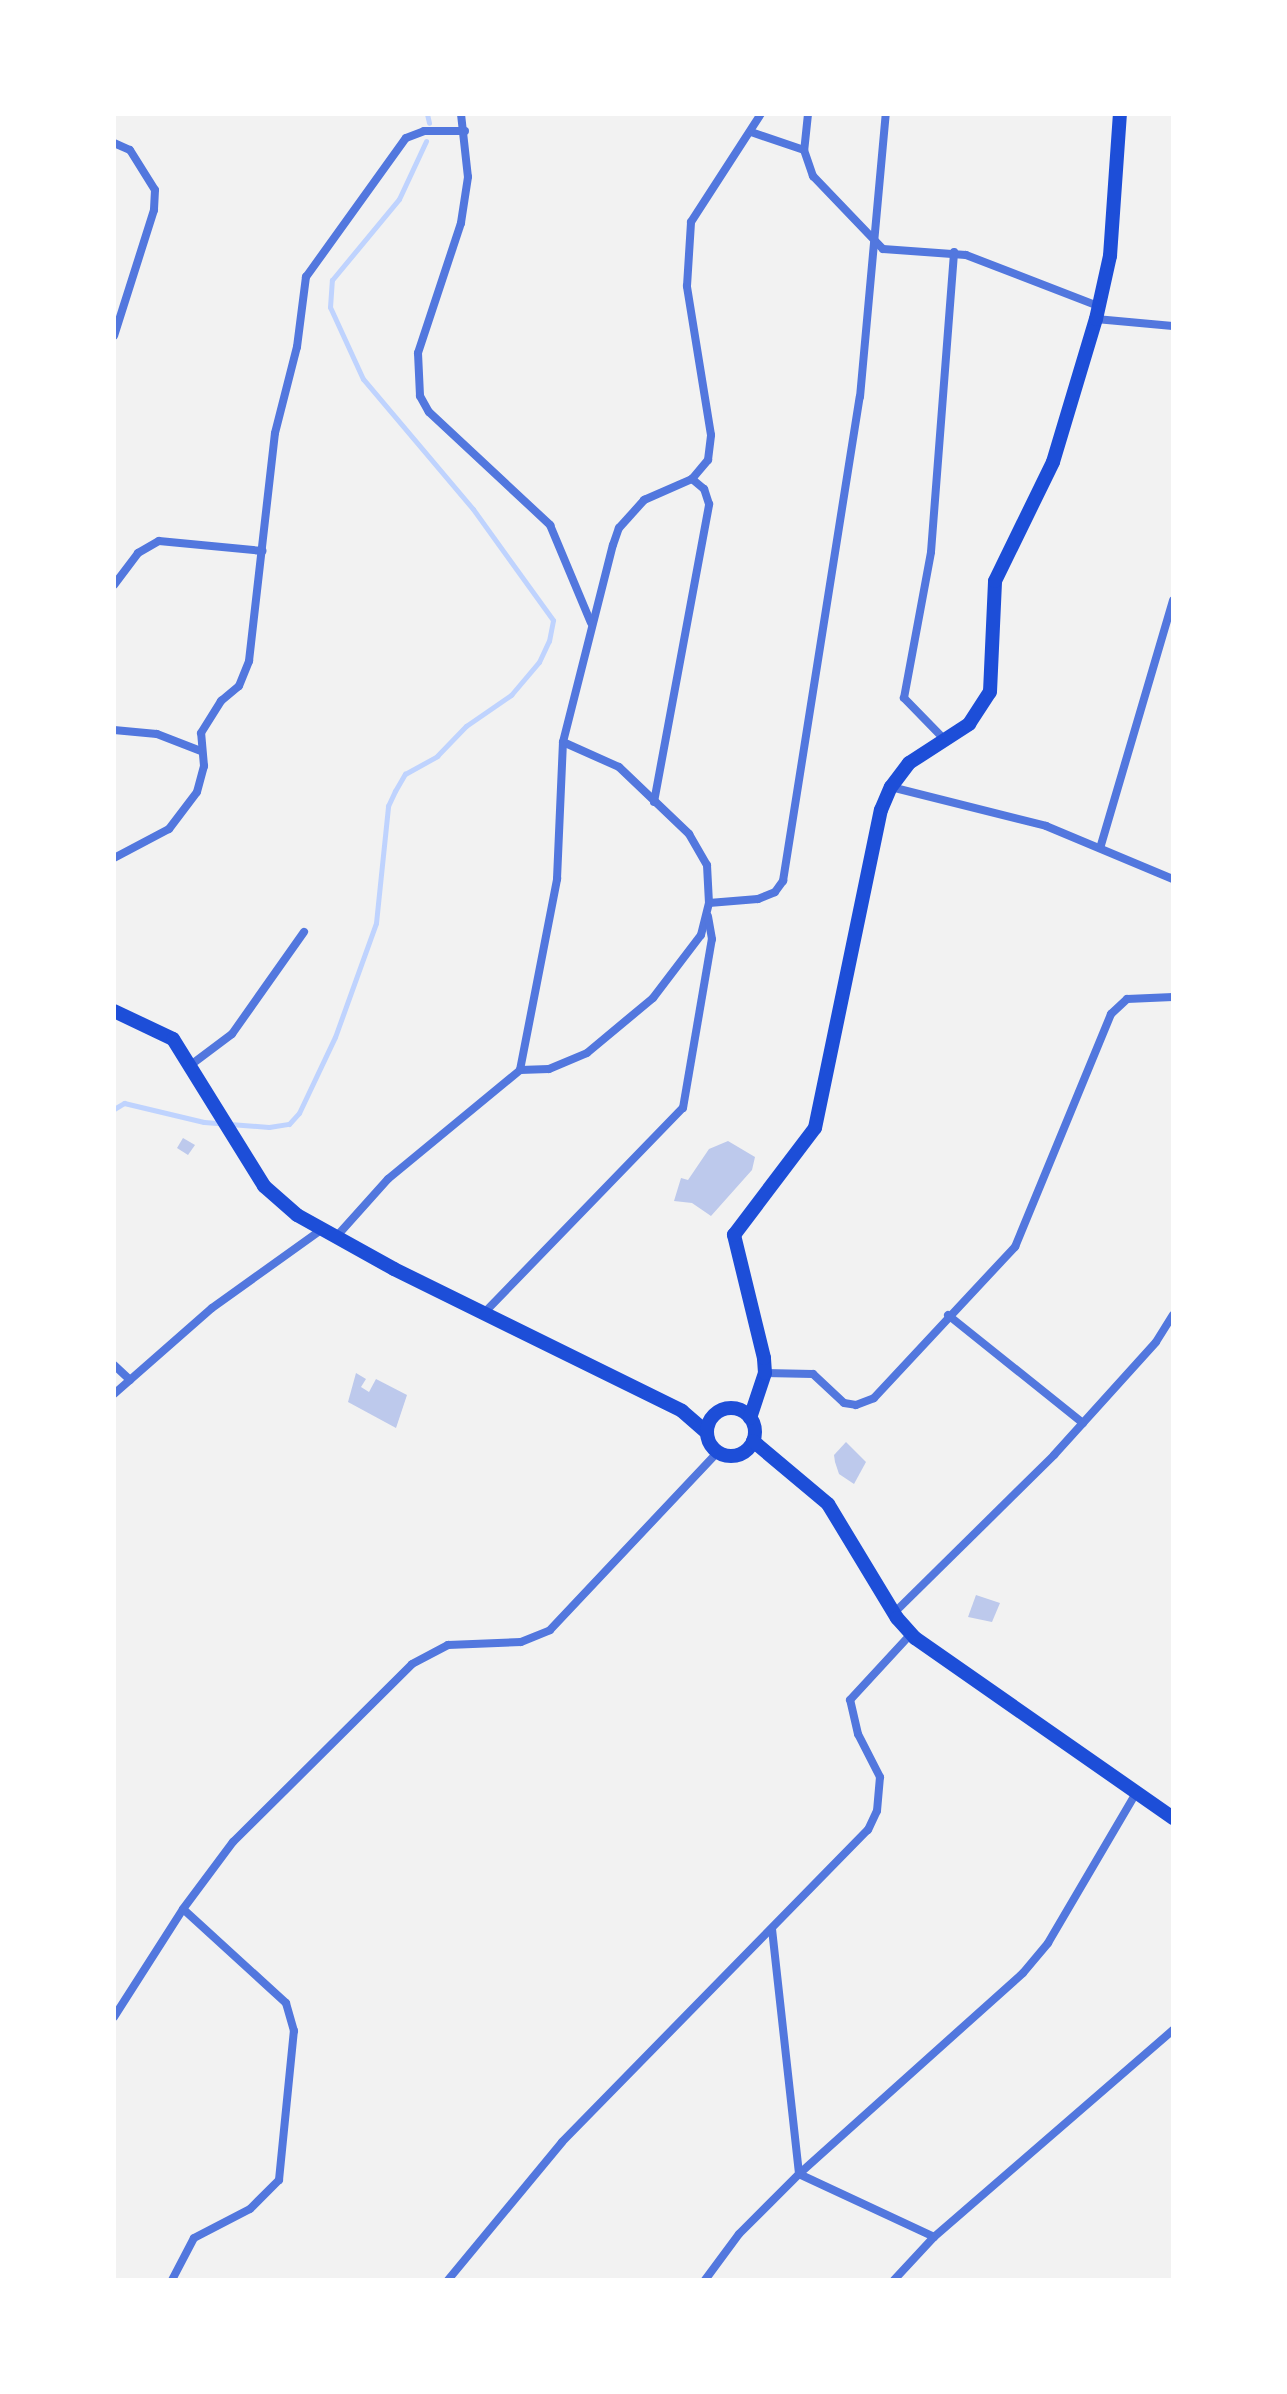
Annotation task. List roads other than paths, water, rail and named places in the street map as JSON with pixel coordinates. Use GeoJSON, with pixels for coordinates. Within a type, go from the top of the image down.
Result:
{"type":"FeatureCollection","features":[{"type":"Feature","properties":{"kind":"main road"},"geometry":{"type":"LineString","coordinates":[[1120,114],[1110,256],[1097,312],[1053,462],[1000,565],[993,598],[990,692],[969,724],[909,763],[891,787],[881,810],[815,1128],[805,1148],[734,1235],[765,1373],[756,1396],[744,1413],[750,1446],[828,1504],[894,1613],[911,1634],[1173,1818]]}},
{"type":"Feature","properties":{"kind":"main road"},"geometry":{"type":"LineString","coordinates":[[114,1011],[157,1027],[192,1064],[264,1186],[321,1230],[682,1411],[707,1433],[718,1452],[732,1456],[750,1446]]}},
{"type":"Feature","properties":{"kind":"main road"},"geometry":{"type":"LineString","coordinates":[[682,1411],[715,1415],[744,1413]]}},
{"type":"Feature","properties":{"kind":"main road"},"geometry":{"type":"LineString","coordinates":[[707,1433],[715,1415]]}},
{"type":"Feature","properties":{"kind":"street"},"geometry":{"type":"LineString","coordinates":[[461,114],[468,177],[461,223],[418,353],[420,396],[443,427],[550,525],[591,624]]}},
{"type":"Feature","properties":{"kind":"street"},"geometry":{"type":"LineString","coordinates":[[520,1070],[555,894],[563,742],[591,624],[619,528],[644,500],[692,479],[708,460],[711,435],[690,326],[688,236],[691,222],[761,114]]}},
{"type":"Feature","properties":{"kind":"street"},"geometry":{"type":"LineString","coordinates":[[808,114],[804,150],[820,189],[871,240],[895,251],[954,252],[1097,312],[1173,326]]}},
{"type":"Feature","properties":{"kind":"street"},"geometry":{"type":"LineString","coordinates":[[709,903],[769,896],[780,887],[785,871],[860,397],[871,240],[886,114]]}},
{"type":"Feature","properties":{"kind":"street"},"geometry":{"type":"LineString","coordinates":[[114,858],[169,829],[203,779],[201,751],[207,720],[239,686],[249,661],[275,433],[297,347],[306,277],[406,138],[424,131],[465,131]]}},
{"type":"Feature","properties":{"kind":"street"},"geometry":{"type":"LineString","coordinates":[[751,132],[804,150]]}},
{"type":"Feature","properties":{"kind":"street"},"geometry":{"type":"LineString","coordinates":[[114,143],[130,150],[146,168],[155,190],[154,210],[114,336]]}},
{"type":"Feature","properties":{"kind":"street"},"geometry":{"type":"LineString","coordinates":[[945,740],[904,698],[931,552],[954,252]]}},
{"type":"Feature","properties":{"kind":"street"},"geometry":{"type":"LineString","coordinates":[[654,802],[709,504],[704,489],[692,479]]}},
{"type":"Feature","properties":{"kind":"street"},"geometry":{"type":"LineString","coordinates":[[114,585],[138,553],[159,541],[263,551]]}},
{"type":"Feature","properties":{"kind":"street"},"geometry":{"type":"LineString","coordinates":[[1101,845],[1173,600]]}},
{"type":"Feature","properties":{"kind":"street"},"geometry":{"type":"LineString","coordinates":[[114,730],[157,734],[201,751]]}},
{"type":"Feature","properties":{"kind":"street"},"geometry":{"type":"LineString","coordinates":[[485,1312],[683,1108],[712,939],[703,853],[610,761],[563,742]]}},
{"type":"Feature","properties":{"kind":"street"},"geometry":{"type":"LineString","coordinates":[[891,787],[1101,845],[1173,879]]}},
{"type":"Feature","properties":{"kind":"street"},"geometry":{"type":"LineString","coordinates":[[336,1238],[388,1179],[520,1070],[567,1063],[618,1030],[653,998],[701,935],[708,916]]}},
{"type":"Feature","properties":{"kind":"street"},"geometry":{"type":"LineString","coordinates":[[192,1064],[232,1034],[304,932]]}},
{"type":"Feature","properties":{"kind":"street"},"geometry":{"type":"LineString","coordinates":[[765,1373],[813,1374],[844,1403],[869,1402],[1015,1247],[1111,1014],[1127,999],[1173,997]]}},
{"type":"Feature","properties":{"kind":"street"},"geometry":{"type":"LineString","coordinates":[[114,1394],[212,1308],[321,1230]]}},
{"type":"Feature","properties":{"kind":"street"},"geometry":{"type":"LineString","coordinates":[[948,1315],[1083,1423]]}},
{"type":"Feature","properties":{"kind":"street"},"geometry":{"type":"LineString","coordinates":[[894,1613],[1083,1423],[1156,1342],[1173,1315]]}},
{"type":"Feature","properties":{"kind":"street"},"geometry":{"type":"LineString","coordinates":[[114,1365],[130,1380]]}},
{"type":"Feature","properties":{"kind":"street"},"geometry":{"type":"LineString","coordinates":[[114,2017],[183,1909],[233,1842],[412,1664],[448,1645],[521,1642],[550,1630],[718,1452]]}},
{"type":"Feature","properties":{"kind":"street"},"geometry":{"type":"LineString","coordinates":[[448,2280],[562,2142],[868,1830],[877,1811],[880,1777],[858,1734],[850,1700],[911,1634]]}},
{"type":"Feature","properties":{"kind":"street"},"geometry":{"type":"LineString","coordinates":[[705,2280],[739,2234],[799,2174],[1023,1973],[1048,1943],[1136,1793]]}},
{"type":"Feature","properties":{"kind":"street"},"geometry":{"type":"LineString","coordinates":[[172,2280],[194,2238],[250,2209],[279,2180],[294,2031],[286,2003],[183,1909]]}},
{"type":"Feature","properties":{"kind":"street"},"geometry":{"type":"LineString","coordinates":[[772,1929],[799,2174]]}},
{"type":"Feature","properties":{"kind":"street"},"geometry":{"type":"LineString","coordinates":[[894,2280],[934,2237],[1173,2030]]}},
{"type":"Feature","properties":{"kind":"street"},"geometry":{"type":"LineString","coordinates":[[799,2174],[934,2237]]}},
{"type":"Feature","properties":{"kind":"waterway"},"geometry":{"type":"LineString","coordinates":[[427,114],[429,123]]}},
{"type":"Feature","properties":{"kind":"waterway"},"geometry":{"type":"LineString","coordinates":[[114,1109],[124,1103],[204,1122],[269,1127],[289,1124],[299,1113],[335,1037],[376,923],[388,806],[395,791],[405,774],[437,756],[466,726],[511,695],[539,662],[549,641],[553,620],[473,509],[363,379],[330,307],[332,280],[399,199],[426,141]]}}]}
